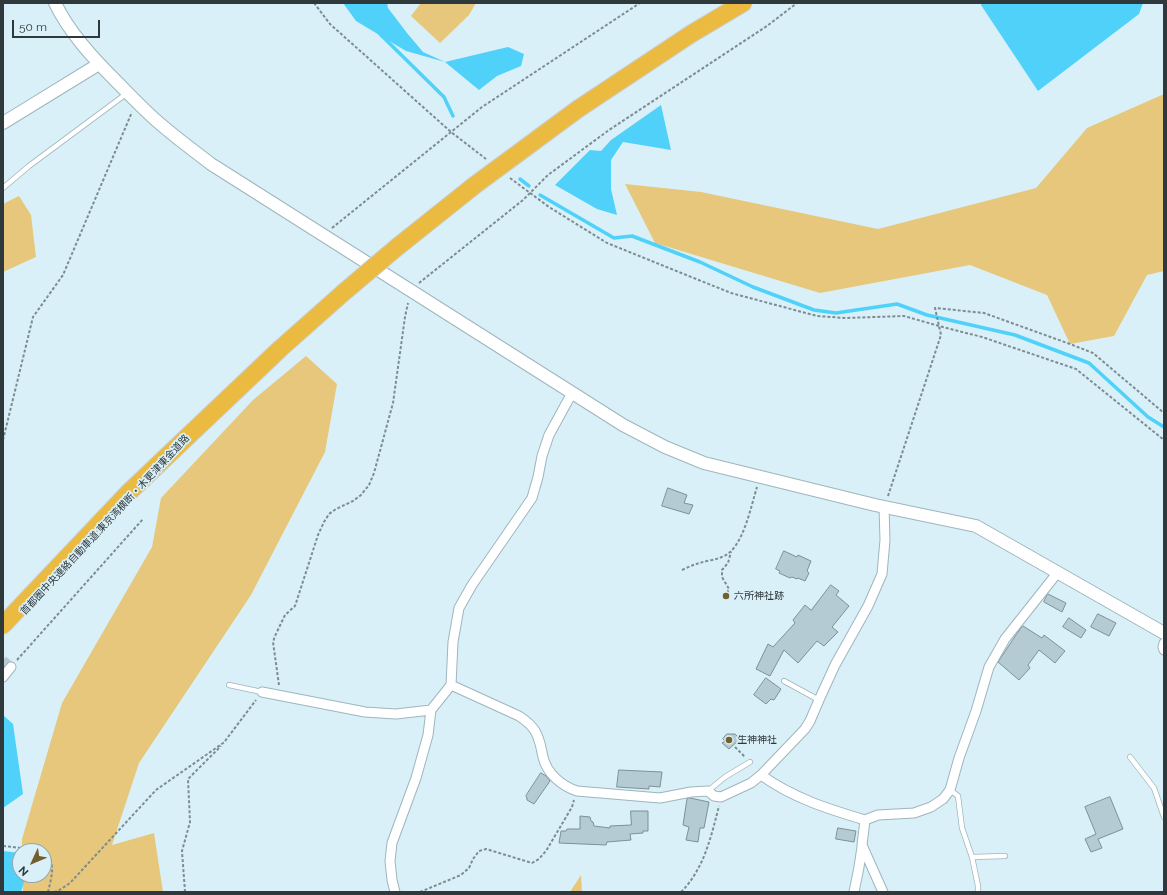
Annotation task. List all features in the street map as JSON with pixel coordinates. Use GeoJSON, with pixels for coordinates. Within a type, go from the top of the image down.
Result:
{"type":"FeatureCollection","features":[{"type":"Feature","properties":{"kind":"highway","name":"首都圏中央連絡自動車道;東京湾横断・木更津東金道路"},"geometry":{"type":"LineString","coordinates":[[3,625],[127,494],[207,417],[281,348],[396,248],[475,185],[578,109],[691,34],[743,3]]}},
{"type":"Feature","properties":{"kind":"highway","name":"首都圏中央連絡自動車道;東京湾横断・木更津東金道路"},"geometry":{"type":"LineString","coordinates":[[3,633],[207,417]]}},
{"type":"Feature","properties":{"kind":"highway"},"geometry":{"type":"LineString","coordinates":[[3,610],[70,544],[127,494]]}},
{"type":"Feature","properties":{"kind":"street"},"geometry":{"type":"LineString","coordinates":[[55,3],[76,36],[99,64],[160,124],[211,164],[623,425],[664,447],[704,463],[884,506],[976,526],[1164,633]]}},
{"type":"Feature","properties":{"kind":"street"},"geometry":{"type":"LineString","coordinates":[[3,123],[99,64]]}},
{"type":"Feature","properties":{"kind":"street"},"geometry":{"type":"LineString","coordinates":[[395,892],[390,861],[392,843],[418,771],[428,735],[431,710],[451,685],[453,642],[459,608],[472,585],[532,498],[542,456],[550,435],[572,393]]}},
{"type":"Feature","properties":{"kind":"street"},"geometry":{"type":"LineString","coordinates":[[451,685],[519,716],[529,723],[540,742],[543,759],[548,770],[567,788],[577,791],[660,798],[692,792],[708,791],[714,796],[721,797],[751,782],[761,775],[805,729],[810,721],[818,700],[835,665],[868,606],[882,574],[885,540],[884,506]]}},
{"type":"Feature","properties":{"kind":"street"},"geometry":{"type":"LineString","coordinates":[[761,775],[776,786],[822,807],[865,820],[878,815],[914,813],[931,807],[943,799],[950,790],[989,667],[1005,639],[1058,572]]}},
{"type":"Feature","properties":{"kind":"street"},"geometry":{"type":"LineString","coordinates":[[1164,643],[1164,650]]}},
{"type":"Feature","properties":{"kind":"street"},"geometry":{"type":"LineString","coordinates":[[3,677],[11,667]]}},
{"type":"Feature","properties":{"kind":"street"},"geometry":{"type":"LineString","coordinates":[[262,692],[365,712],[396,714],[431,710]]}},
{"type":"Feature","properties":{"kind":"street"},"geometry":{"type":"LineString","coordinates":[[854,892],[865,820]]}},
{"type":"Feature","properties":{"kind":"street"},"geometry":{"type":"LineString","coordinates":[[862,845],[883,892]]}},
{"type":"Feature","properties":{"kind":"lane"},"geometry":{"type":"LineString","coordinates":[[3,188],[29,166],[128,93]]}},
{"type":"Feature","properties":{"kind":"lane"},"geometry":{"type":"LineString","coordinates":[[784,681],[818,700]]}},
{"type":"Feature","properties":{"kind":"lane"},"geometry":{"type":"LineString","coordinates":[[229,685],[262,692]]}},
{"type":"Feature","properties":{"kind":"lane"},"geometry":{"type":"LineString","coordinates":[[1130,757],[1154,788],[1162,815],[1164,817]]}},
{"type":"Feature","properties":{"kind":"lane"},"geometry":{"type":"LineString","coordinates":[[708,791],[725,777],[750,762]]}},
{"type":"Feature","properties":{"kind":"lane"},"geometry":{"type":"LineString","coordinates":[[950,790],[958,796],[962,828],[972,857],[978,892]]}},
{"type":"Feature","properties":{"kind":"lane"},"geometry":{"type":"LineString","coordinates":[[972,857],[1005,856]]}},
{"type":"Feature","properties":{"kind":"path"},"geometry":{"type":"LineString","coordinates":[[314,3],[330,24],[451,132],[487,160]]}},
{"type":"Feature","properties":{"kind":"path"},"geometry":{"type":"LineString","coordinates":[[323,235],[482,107],[640,3]]}},
{"type":"Feature","properties":{"kind":"path"},"geometry":{"type":"LineString","coordinates":[[280,695],[273,642],[286,615],[295,606],[318,535],[324,522],[329,514],[336,509],[354,501],[361,495],[369,485],[374,473],[393,403],[404,317],[411,291],[421,281],[523,200],[548,175],[609,130],[767,26],[797,3]]}},
{"type":"Feature","properties":{"kind":"path"},"geometry":{"type":"LineString","coordinates":[[3,440],[33,317],[63,275],[137,102]]}},
{"type":"Feature","properties":{"kind":"path"},"geometry":{"type":"LineString","coordinates":[[506,174],[530,194],[549,207],[607,243],[731,293],[818,316],[845,318],[904,316],[982,337],[1076,369],[1164,440]]}},
{"type":"Feature","properties":{"kind":"path"},"geometry":{"type":"LineString","coordinates":[[884,506],[941,335],[935,308],[984,313],[1093,353],[1164,413]]}},
{"type":"Feature","properties":{"kind":"path"},"geometry":{"type":"LineString","coordinates":[[682,570],[692,565],[724,556],[731,551],[741,537],[747,522],[760,476]]}},
{"type":"Feature","properties":{"kind":"path"},"geometry":{"type":"LineString","coordinates":[[11,667],[143,519]]}},
{"type":"Feature","properties":{"kind":"path"},"geometry":{"type":"LineString","coordinates":[[727,593],[729,589],[722,577],[722,570],[728,563],[731,551]]}},
{"type":"Feature","properties":{"kind":"path"},"geometry":{"type":"LineString","coordinates":[[185,892],[182,851],[190,822],[188,779],[226,741],[262,692]]}},
{"type":"Feature","properties":{"kind":"path"},"geometry":{"type":"LineString","coordinates":[[54,892],[70,883],[156,790],[226,741]]}},
{"type":"Feature","properties":{"kind":"path"},"geometry":{"type":"LineString","coordinates":[[420,892],[460,875],[469,868],[479,851],[486,849],[532,863],[539,859],[546,851],[572,807],[577,791]]}},
{"type":"Feature","properties":{"kind":"path"},"geometry":{"type":"LineString","coordinates":[[682,892],[690,883],[708,848],[721,797]]}},
{"type":"Feature","properties":{"kind":"shaded area"},"geometry":{"type":"Polygon","coordinates":[[[421,3],[476,3],[469,15],[440,43],[411,16],[421,3]]]}},
{"type":"Feature","properties":{"kind":"shaded area"},"geometry":{"type":"Polygon","coordinates":[[[1164,94],[1164,271],[1147,275],[1114,336],[1070,344],[1047,295],[970,265],[820,293],[655,243],[625,184],[701,192],[878,229],[1036,188],[1087,128],[1164,94]]]}},
{"type":"Feature","properties":{"kind":"shaded area"},"geometry":{"type":"Polygon","coordinates":[[[19,196],[31,215],[36,257],[3,272],[3,204],[19,196]]]}},
{"type":"Feature","properties":{"kind":"shaded area"},"geometry":{"type":"Polygon","coordinates":[[[306,356],[337,384],[325,452],[251,595],[139,763],[112,845],[154,833],[163,892],[23,892],[22,883],[52,883],[52,843],[22,843],[22,839],[62,703],[152,547],[161,498],[253,400],[306,356]]]}},
{"type":"Feature","properties":{"kind":"shaded area"},"geometry":{"type":"Polygon","coordinates":[[[581,875],[582,892],[570,892],[581,875]]]}},
{"type":"Feature","properties":{"kind":"water"},"geometry":{"type":"Polygon","coordinates":[[[343,3],[387,3],[388,8],[423,52],[445,62],[406,51],[356,21],[343,3]]]}},
{"type":"Feature","properties":{"kind":"water"},"geometry":{"type":"Polygon","coordinates":[[[982,3],[1143,3],[1139,14],[1038,91],[981,5],[982,3]]]}},
{"type":"Feature","properties":{"kind":"water"},"geometry":{"type":"Polygon","coordinates":[[[508,47],[524,54],[521,66],[497,76],[479,90],[445,62],[508,47]]]}},
{"type":"Feature","properties":{"kind":"water"},"geometry":{"type":"Polygon","coordinates":[[[661,105],[671,150],[623,142],[611,160],[611,189],[617,215],[597,209],[555,185],[590,150],[601,151],[611,140],[661,105]]]}},
{"type":"Feature","properties":{"kind":"water"},"geometry":{"type":"Polygon","coordinates":[[[3,715],[13,724],[23,794],[3,808],[3,715]]]}},
{"type":"Feature","properties":{"kind":"water"},"geometry":{"type":"Polygon","coordinates":[[[3,851],[12,852],[12,883],[24,883],[21,892],[3,892],[3,851]]]}},
{"type":"Feature","properties":{"kind":"building"},"geometry":{"type":"Polygon","coordinates":[[[668,488],[687,495],[684,503],[693,505],[689,514],[662,506],[668,488]]]}},
{"type":"Feature","properties":{"kind":"building"},"geometry":{"type":"Polygon","coordinates":[[[784,551],[811,561],[807,571],[809,573],[805,581],[798,578],[790,578],[779,573],[780,571],[776,569],[784,551]]]}},
{"type":"Feature","properties":{"kind":"building"},"geometry":{"type":"Polygon","coordinates":[[[831,585],[839,591],[836,595],[849,606],[832,627],[838,632],[824,646],[817,641],[798,663],[784,650],[770,676],[756,669],[768,644],[773,647],[795,623],[793,620],[805,605],[811,610],[831,585]]]}},
{"type":"Feature","properties":{"kind":"building"},"geometry":{"type":"Polygon","coordinates":[[[1048,594],[1066,603],[1062,612],[1044,602],[1048,594]]]}},
{"type":"Feature","properties":{"kind":"building"},"geometry":{"type":"Polygon","coordinates":[[[1098,614],[1116,623],[1109,636],[1091,627],[1098,614]]]}},
{"type":"Feature","properties":{"kind":"building"},"geometry":{"type":"Polygon","coordinates":[[[1069,618],[1086,630],[1081,638],[1063,627],[1069,618]]]}},
{"type":"Feature","properties":{"kind":"building"},"geometry":{"type":"Polygon","coordinates":[[[1023,626],[1042,638],[1044,635],[1065,651],[1055,663],[1039,650],[1028,665],[1030,668],[1019,680],[998,662],[1023,626]]]}},
{"type":"Feature","properties":{"kind":"building"},"geometry":{"type":"Polygon","coordinates":[[[766,678],[781,689],[774,700],[771,699],[766,704],[754,695],[766,678]]]}},
{"type":"Feature","properties":{"kind":"building"},"geometry":{"type":"Polygon","coordinates":[[[727,734],[735,734],[740,739],[729,749],[722,743],[725,741],[723,739],[727,734]]]}},
{"type":"Feature","properties":{"kind":"building"},"geometry":{"type":"Polygon","coordinates":[[[619,770],[662,772],[660,787],[649,786],[649,789],[617,787],[619,770]]]}},
{"type":"Feature","properties":{"kind":"building"},"geometry":{"type":"Polygon","coordinates":[[[541,773],[550,781],[534,804],[527,800],[526,796],[541,773]]]}},
{"type":"Feature","properties":{"kind":"building"},"geometry":{"type":"Polygon","coordinates":[[[1110,797],[1123,829],[1098,839],[1102,848],[1091,852],[1085,839],[1096,834],[1085,807],[1110,797]]]}},
{"type":"Feature","properties":{"kind":"building"},"geometry":{"type":"Polygon","coordinates":[[[690,798],[709,802],[704,828],[700,828],[698,842],[686,840],[689,827],[683,825],[687,799],[690,798]]]}},
{"type":"Feature","properties":{"kind":"building"},"geometry":{"type":"Polygon","coordinates":[[[631,811],[648,811],[648,831],[630,834],[631,840],[607,842],[606,845],[559,843],[561,831],[566,831],[567,829],[580,829],[580,816],[590,817],[594,826],[610,828],[610,826],[631,825],[631,811]]]}},
{"type":"Feature","properties":{"kind":"building"},"geometry":{"type":"Polygon","coordinates":[[[838,828],[856,831],[854,842],[836,839],[838,828]]]}},
{"type":"Feature","properties":{"kind":"waterway"},"geometry":{"type":"LineString","coordinates":[[380,34],[444,97],[453,116]]}},
{"type":"Feature","properties":{"kind":"waterway"},"geometry":{"type":"LineString","coordinates":[[520,179],[529,186]]}},
{"type":"Feature","properties":{"kind":"waterway"},"geometry":{"type":"LineString","coordinates":[[540,195],[614,238],[632,236],[700,262],[753,287],[814,310],[836,313],[897,304],[927,315],[1015,335],[1089,363],[1148,417],[1164,427]]}},
{"type":"Feature","properties":{"kind":"tunnel"},"geometry":{"type":"LineString","coordinates":[[3,660],[11,667]]}},
{"type":"Feature","properties":{"kind":"place","name":"六所神社跡"},"geometry":{"type":"Point","coordinates":[726,596]}},
{"type":"Feature","properties":{"kind":"place","name":"生神神社"},"geometry":{"type":"Point","coordinates":[729,740]}}]}
